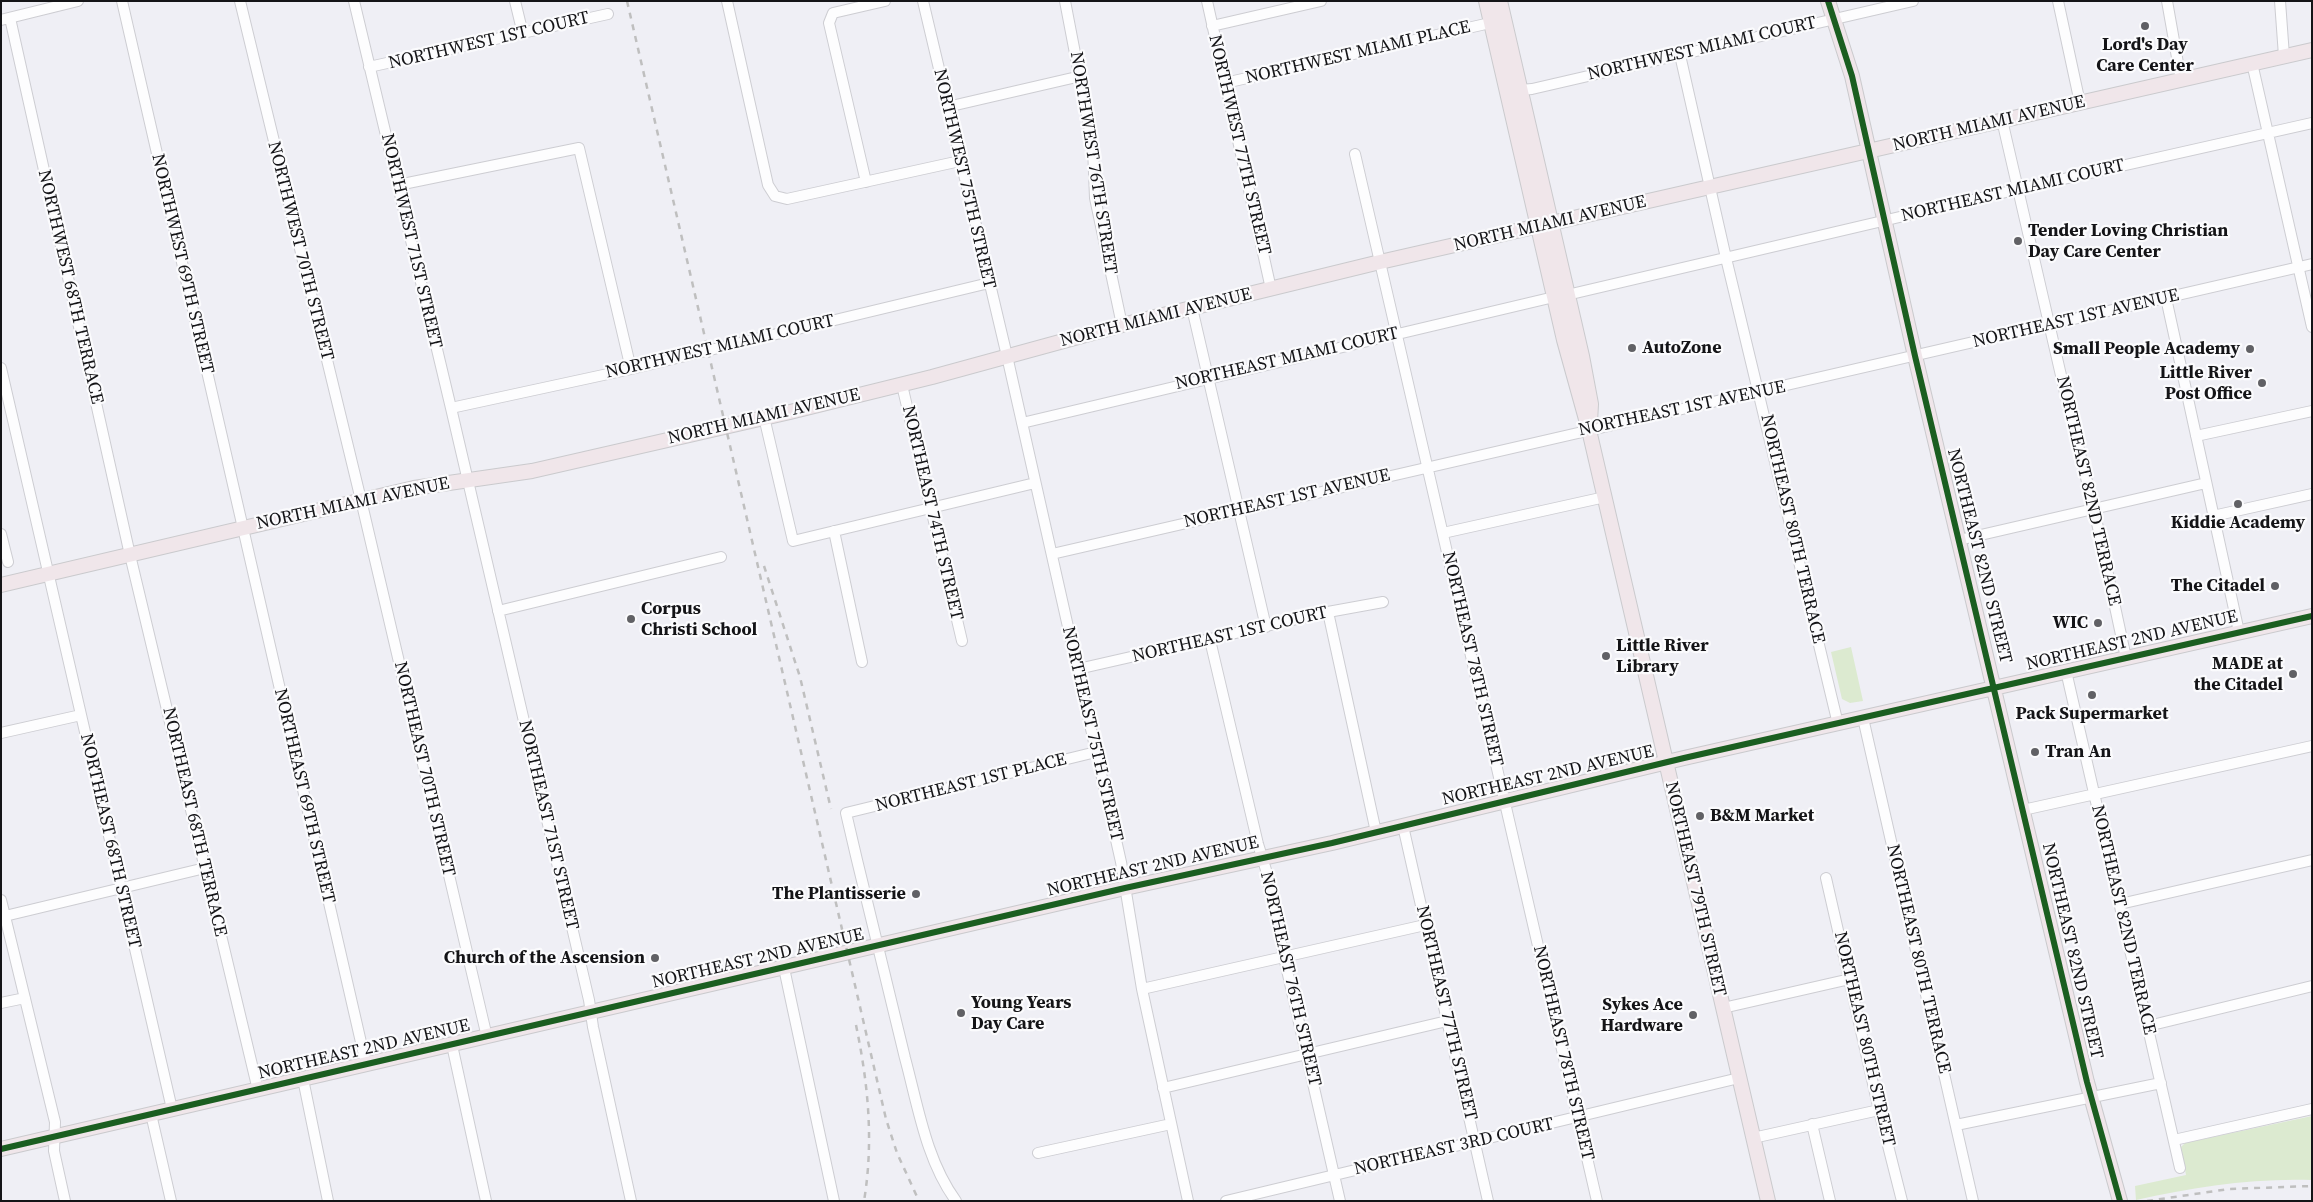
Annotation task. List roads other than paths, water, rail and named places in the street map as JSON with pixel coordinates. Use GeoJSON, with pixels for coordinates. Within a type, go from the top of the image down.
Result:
{"type":"FeatureCollection","features":[{"type":"Feature","properties":{"kind":"main road"},"geometry":{"type":"LineString","coordinates":[[1486,1],[1490,23],[1544,226]]}},
{"type":"Feature","properties":{"kind":"main road"},"geometry":{"type":"LineString","coordinates":[[1500,1],[1520,90],[1544,226]]}},
{"type":"Feature","properties":{"kind":"main road","name":"NORTHEAST 82ND STREET"},"geometry":{"type":"LineString","coordinates":[[1828,1],[1851,69],[1915,356],[2091,1097],[2120,1201]]}},
{"type":"Feature","properties":{"kind":"main road"},"geometry":{"type":"LineString","coordinates":[[1490,23],[1514,81],[1520,90]]}},
{"type":"Feature","properties":{"kind":"main road","name":"NORTH MIAMI AVENUE"},"geometry":{"type":"LineString","coordinates":[[1,585],[414,488],[532,471],[902,385],[1122,325],[1380,262],[2312,50]]}},
{"type":"Feature","properties":{"kind":"main road","name":"NORTHEAST 79TH STREET"},"geometry":{"type":"LineString","coordinates":[[1544,226],[1591,404],[1590,430],[1768,1201]]}},
{"type":"Feature","properties":{"kind":"main road","name":"NORTHEAST 2ND AVENUE"},"geometry":{"type":"LineString","coordinates":[[1,1149],[1125,888],[1403,826],[1995,687],[2312,616]]}},
{"type":"Feature","properties":{"kind":"street","name":"NORTHWEST 69TH STREET"},"geometry":{"type":"LineString","coordinates":[[122,1],[242,527]]}},
{"type":"Feature","properties":{"kind":"street","name":"NORTHWEST 70TH STREET"},"geometry":{"type":"LineString","coordinates":[[240,1],[361,500]]}},
{"type":"Feature","properties":{"kind":"street","name":"NORTHWEST 71ST STREET"},"geometry":{"type":"LineString","coordinates":[[354,1],[468,480]]}},
{"type":"Feature","properties":{"kind":"street"},"geometry":{"type":"LineString","coordinates":[[515,1],[523,34]]}},
{"type":"Feature","properties":{"kind":"street"},"geometry":{"type":"LineString","coordinates":[[727,1],[768,185],[776,196],[787,199],[960,161]]}},
{"type":"Feature","properties":{"kind":"street"},"geometry":{"type":"LineString","coordinates":[[866,182],[829,24],[833,13],[885,1]]}},
{"type":"Feature","properties":{"kind":"street","name":"NORTHWEST 75TH STREET"},"geometry":{"type":"LineString","coordinates":[[923,1],[1007,356]]}},
{"type":"Feature","properties":{"kind":"street","name":"NORTHWEST 76TH STREET"},"geometry":{"type":"LineString","coordinates":[[1064,1],[1081,76],[1093,147],[1095,198],[1122,325]]}},
{"type":"Feature","properties":{"kind":"street","name":"NORTHWEST 77TH STREET"},"geometry":{"type":"LineString","coordinates":[[1206,1],[1271,289]]}},
{"type":"Feature","properties":{"kind":"street"},"geometry":{"type":"LineString","coordinates":[[1212,26],[1321,1]]}},
{"type":"Feature","properties":{"kind":"street","name":"NORTHWEST MIAMI COURT"},"geometry":{"type":"LineString","coordinates":[[1520,90],[1532,89],[1912,1]]}},
{"type":"Feature","properties":{"kind":"street"},"geometry":{"type":"LineString","coordinates":[[2058,1],[2080,103]]}},
{"type":"Feature","properties":{"kind":"street"},"geometry":{"type":"LineString","coordinates":[[2167,1],[2181,80]]}},
{"type":"Feature","properties":{"kind":"street"},"geometry":{"type":"LineString","coordinates":[[2280,1],[2284,56]]}},
{"type":"Feature","properties":{"kind":"street"},"geometry":{"type":"LineString","coordinates":[[5,19],[72,2]]}},
{"type":"Feature","properties":{"kind":"street","name":"NORTHWEST 1ST COURT"},"geometry":{"type":"LineString","coordinates":[[369,67],[608,14]]}},
{"type":"Feature","properties":{"kind":"street","name":"NORTHWEST 68TH TERRACE"},"geometry":{"type":"LineString","coordinates":[[5,19],[130,556]]}},
{"type":"Feature","properties":{"kind":"street","name":"NORTHWEST MIAMI PLACE"},"geometry":{"type":"LineString","coordinates":[[1225,83],[1490,23]]}},
{"type":"Feature","properties":{"kind":"street","name":"NORTHEAST 80TH TERRACE"},"geometry":{"type":"LineString","coordinates":[[1680,55],[1726,258],[1760,392],[1838,724]]}},
{"type":"Feature","properties":{"kind":"street"},"geometry":{"type":"LineString","coordinates":[[2252,63],[2312,328]]}},
{"type":"Feature","properties":{"kind":"street"},"geometry":{"type":"LineString","coordinates":[[947,107],[1081,76]]}},
{"type":"Feature","properties":{"kind":"street","name":"NORTHEAST 82ND TERRACE"},"geometry":{"type":"LineString","coordinates":[[2002,120],[2069,410],[2094,509],[2126,658]]}},
{"type":"Feature","properties":{"kind":"street","name":"NORTHEAST MIAMI COURT"},"geometry":{"type":"LineString","coordinates":[[1022,423],[1397,333],[2312,123]]}},
{"type":"Feature","properties":{"kind":"street"},"geometry":{"type":"LineString","coordinates":[[398,185],[579,148],[631,369]]}},
{"type":"Feature","properties":{"kind":"street","name":"NORTHEAST 78TH STREET"},"geometry":{"type":"LineString","coordinates":[[1355,154],[1597,1201]]}},
{"type":"Feature","properties":{"kind":"street","name":"NORTHEAST 1ST AVENUE"},"geometry":{"type":"LineString","coordinates":[[1052,554],[2312,264]]}},
{"type":"Feature","properties":{"kind":"street","name":"NORTHWEST MIAMI COURT"},"geometry":{"type":"LineString","coordinates":[[451,408],[631,369],[989,283]]}},
{"type":"Feature","properties":{"kind":"street"},"geometry":{"type":"LineString","coordinates":[[2166,298],[2239,632]]}},
{"type":"Feature","properties":{"kind":"street"},"geometry":{"type":"LineString","coordinates":[[1192,308],[1266,627]]}},
{"type":"Feature","properties":{"kind":"street","name":"NORTHEAST 75TH STREET"},"geometry":{"type":"LineString","coordinates":[[1007,356],[1096,752],[1125,888],[1142,989],[1188,1201]]}},
{"type":"Feature","properties":{"kind":"street","name":"NORTHEAST 68TH STREET"},"geometry":{"type":"LineString","coordinates":[[1,368],[172,1109]]}},
{"type":"Feature","properties":{"kind":"street","name":"NORTHEAST 74TH STREET"},"geometry":{"type":"LineString","coordinates":[[902,385],[962,642]]}},
{"type":"Feature","properties":{"kind":"street"},"geometry":{"type":"LineString","coordinates":[[2196,436],[2312,411]]}},
{"type":"Feature","properties":{"kind":"street"},"geometry":{"type":"LineString","coordinates":[[764,417],[793,541],[1036,483]]}},
{"type":"Feature","properties":{"kind":"street","name":"NORTHEAST 71ST STREET"},"geometry":{"type":"LineString","coordinates":[[468,480],[591,1013],[631,1201]]}},
{"type":"Feature","properties":{"kind":"street"},"geometry":{"type":"LineString","coordinates":[[1959,540],[2206,483]]}},
{"type":"Feature","properties":{"kind":"street"},"geometry":{"type":"LineString","coordinates":[[2214,516],[2312,494]]}},
{"type":"Feature","properties":{"kind":"street"},"geometry":{"type":"LineString","coordinates":[[1443,533],[1605,497]]}},
{"type":"Feature","properties":{"kind":"street","name":"NORTHEAST 70TH STREET"},"geometry":{"type":"LineString","coordinates":[[361,500],[487,1037]]}},
{"type":"Feature","properties":{"kind":"street","name":"NORTHEAST 69TH STREET"},"geometry":{"type":"LineString","coordinates":[[242,527],[366,1064]]}},
{"type":"Feature","properties":{"kind":"street"},"geometry":{"type":"LineString","coordinates":[[834,531],[862,662]]}},
{"type":"Feature","properties":{"kind":"street"},"geometry":{"type":"LineString","coordinates":[[1,534],[8,562]]}},
{"type":"Feature","properties":{"kind":"street","name":"NORTHEAST 68TH TERRACE"},"geometry":{"type":"LineString","coordinates":[[130,556],[258,1090]]}},
{"type":"Feature","properties":{"kind":"street"},"geometry":{"type":"LineString","coordinates":[[498,611],[721,556]]}},
{"type":"Feature","properties":{"kind":"street","name":"NORTHEAST 1ST COURT"},"geometry":{"type":"LineString","coordinates":[[1078,669],[1328,612],[1383,602]]}},
{"type":"Feature","properties":{"kind":"street"},"geometry":{"type":"LineString","coordinates":[[1328,612],[1376,832]]}},
{"type":"Feature","properties":{"kind":"street","name":"NORTHEAST 76TH STREET"},"geometry":{"type":"LineString","coordinates":[[1210,640],[1340,1201]]}},
{"type":"Feature","properties":{"kind":"street","name":"NORTHEAST 82ND TERRACE"},"geometry":{"type":"LineString","coordinates":[[2066,671],[2180,1168]]}},
{"type":"Feature","properties":{"kind":"street"},"geometry":{"type":"LineString","coordinates":[[1,733],[81,714]]}},
{"type":"Feature","properties":{"kind":"street","name":"NORTHEAST 80TH TERRACE"},"geometry":{"type":"LineString","coordinates":[[1863,718],[1973,1201]]}},
{"type":"Feature","properties":{"kind":"street"},"geometry":{"type":"LineString","coordinates":[[2024,810],[2312,746]]}},
{"type":"Feature","properties":{"kind":"street","name":"NORTHEAST 1ST PLACE"},"geometry":{"type":"LineString","coordinates":[[877,946],[846,813],[1096,752]]}},
{"type":"Feature","properties":{"kind":"street","name":"NORTHEAST 77TH STREET"},"geometry":{"type":"LineString","coordinates":[[1403,826],[1488,1201]]}},
{"type":"Feature","properties":{"kind":"street"},"geometry":{"type":"LineString","coordinates":[[2120,904],[2312,860]]}},
{"type":"Feature","properties":{"kind":"street"},"geometry":{"type":"LineString","coordinates":[[5,916],[205,868]]}},
{"type":"Feature","properties":{"kind":"street","name":"NORTHEAST 80TH STREET"},"geometry":{"type":"LineString","coordinates":[[1826,878],[1879,1110],[1902,1201]]}},
{"type":"Feature","properties":{"kind":"street"},"geometry":{"type":"LineString","coordinates":[[1,900],[5,916],[6,936],[25,998],[55,1122],[54,1150],[65,1201]]}},
{"type":"Feature","properties":{"kind":"street"},"geometry":{"type":"LineString","coordinates":[[1142,989],[1425,925]]}},
{"type":"Feature","properties":{"kind":"street"},"geometry":{"type":"LineString","coordinates":[[877,946],[928,1147],[949,1191],[956,1201]]}},
{"type":"Feature","properties":{"kind":"street"},"geometry":{"type":"LineString","coordinates":[[784,968],[834,1201]]}},
{"type":"Feature","properties":{"kind":"street"},"geometry":{"type":"LineString","coordinates":[[1723,1008],[1850,979]]}},
{"type":"Feature","properties":{"kind":"street"},"geometry":{"type":"LineString","coordinates":[[2148,1026],[2312,986]]}},
{"type":"Feature","properties":{"kind":"street"},"geometry":{"type":"LineString","coordinates":[[1,1003],[25,998]]}},
{"type":"Feature","properties":{"kind":"street"},"geometry":{"type":"LineString","coordinates":[[1163,1088],[1447,1021]]}},
{"type":"Feature","properties":{"kind":"street"},"geometry":{"type":"LineString","coordinates":[[452,1045],[486,1201]]}},
{"type":"Feature","properties":{"kind":"street","name":"NORTHEAST 3RD COURT"},"geometry":{"type":"LineString","coordinates":[[1226,1201],[1739,1078]]}},
{"type":"Feature","properties":{"kind":"street"},"geometry":{"type":"LineString","coordinates":[[302,1080],[328,1201]]}},
{"type":"Feature","properties":{"kind":"street"},"geometry":{"type":"LineString","coordinates":[[1956,1125],[2161,1083]]}},
{"type":"Feature","properties":{"kind":"street"},"geometry":{"type":"LineString","coordinates":[[2174,1140],[2312,1109]]}},
{"type":"Feature","properties":{"kind":"street"},"geometry":{"type":"LineString","coordinates":[[1753,1138],[1879,1110]]}},
{"type":"Feature","properties":{"kind":"street"},"geometry":{"type":"LineString","coordinates":[[151,1114],[171,1201]]}},
{"type":"Feature","properties":{"kind":"street"},"geometry":{"type":"LineString","coordinates":[[1038,1153],[1171,1124]]}},
{"type":"Feature","properties":{"kind":"street"},"geometry":{"type":"LineString","coordinates":[[1812,1124],[1830,1201]]}},
{"type":"Feature","properties":{"kind":"railway"},"geometry":{"type":"LineString","coordinates":[[627,1],[886,1119],[897,1153],[919,1201]]}},
{"type":"Feature","properties":{"kind":"railway"},"geometry":{"type":"LineString","coordinates":[[764,566],[800,677],[831,809]]}},
{"type":"Feature","properties":{"kind":"railway"},"geometry":{"type":"LineString","coordinates":[[856,1025],[864,1069],[868,1112],[869,1156],[864,1201]]}},
{"type":"Feature","properties":{"kind":"railway"},"geometry":{"type":"LineString","coordinates":[[2147,1201],[2229,1189],[2312,1186]]}},
{"type":"Feature","properties":{"kind":"place","name":"Lord's Day Care Center"},"geometry":{"type":"Point","coordinates":[2145,26]}},
{"type":"Feature","properties":{"kind":"place","name":"Tender Loving Christian Day Care Center"},"geometry":{"type":"Point","coordinates":[2018,241]}},
{"type":"Feature","properties":{"kind":"place","name":"AutoZone"},"geometry":{"type":"Point","coordinates":[1632,348]}},
{"type":"Feature","properties":{"kind":"place","name":"Small People Academy"},"geometry":{"type":"Point","coordinates":[2250,349]}},
{"type":"Feature","properties":{"kind":"place","name":"Little River Post Office"},"geometry":{"type":"Point","coordinates":[2262,383]}},
{"type":"Feature","properties":{"kind":"place","name":"Kiddie Academy"},"geometry":{"type":"Point","coordinates":[2238,504]}},
{"type":"Feature","properties":{"kind":"place","name":"The Citadel"},"geometry":{"type":"Point","coordinates":[2275,586]}},
{"type":"Feature","properties":{"kind":"place","name":"Corpus Christi School"},"geometry":{"type":"Point","coordinates":[631,619]}},
{"type":"Feature","properties":{"kind":"place","name":"WIC"},"geometry":{"type":"Point","coordinates":[2098,623]}},
{"type":"Feature","properties":{"kind":"place","name":"Little River Library"},"geometry":{"type":"Point","coordinates":[1606,656]}},
{"type":"Feature","properties":{"kind":"place","name":"MADE at the Citadel"},"geometry":{"type":"Point","coordinates":[2293,674]}},
{"type":"Feature","properties":{"kind":"place","name":"Pack Supermarket"},"geometry":{"type":"Point","coordinates":[2092,695]}},
{"type":"Feature","properties":{"kind":"place","name":"Tran An"},"geometry":{"type":"Point","coordinates":[2035,752]}},
{"type":"Feature","properties":{"kind":"place","name":"B&M Market"},"geometry":{"type":"Point","coordinates":[1700,816]}},
{"type":"Feature","properties":{"kind":"place","name":"The Plantisserie"},"geometry":{"type":"Point","coordinates":[916,894]}},
{"type":"Feature","properties":{"kind":"place","name":"Church of the Ascension"},"geometry":{"type":"Point","coordinates":[655,958]}},
{"type":"Feature","properties":{"kind":"place","name":"Young Years Day Care"},"geometry":{"type":"Point","coordinates":[961,1013]}},
{"type":"Feature","properties":{"kind":"place","name":"Sykes Ace Hardware"},"geometry":{"type":"Point","coordinates":[1693,1015]}}]}
